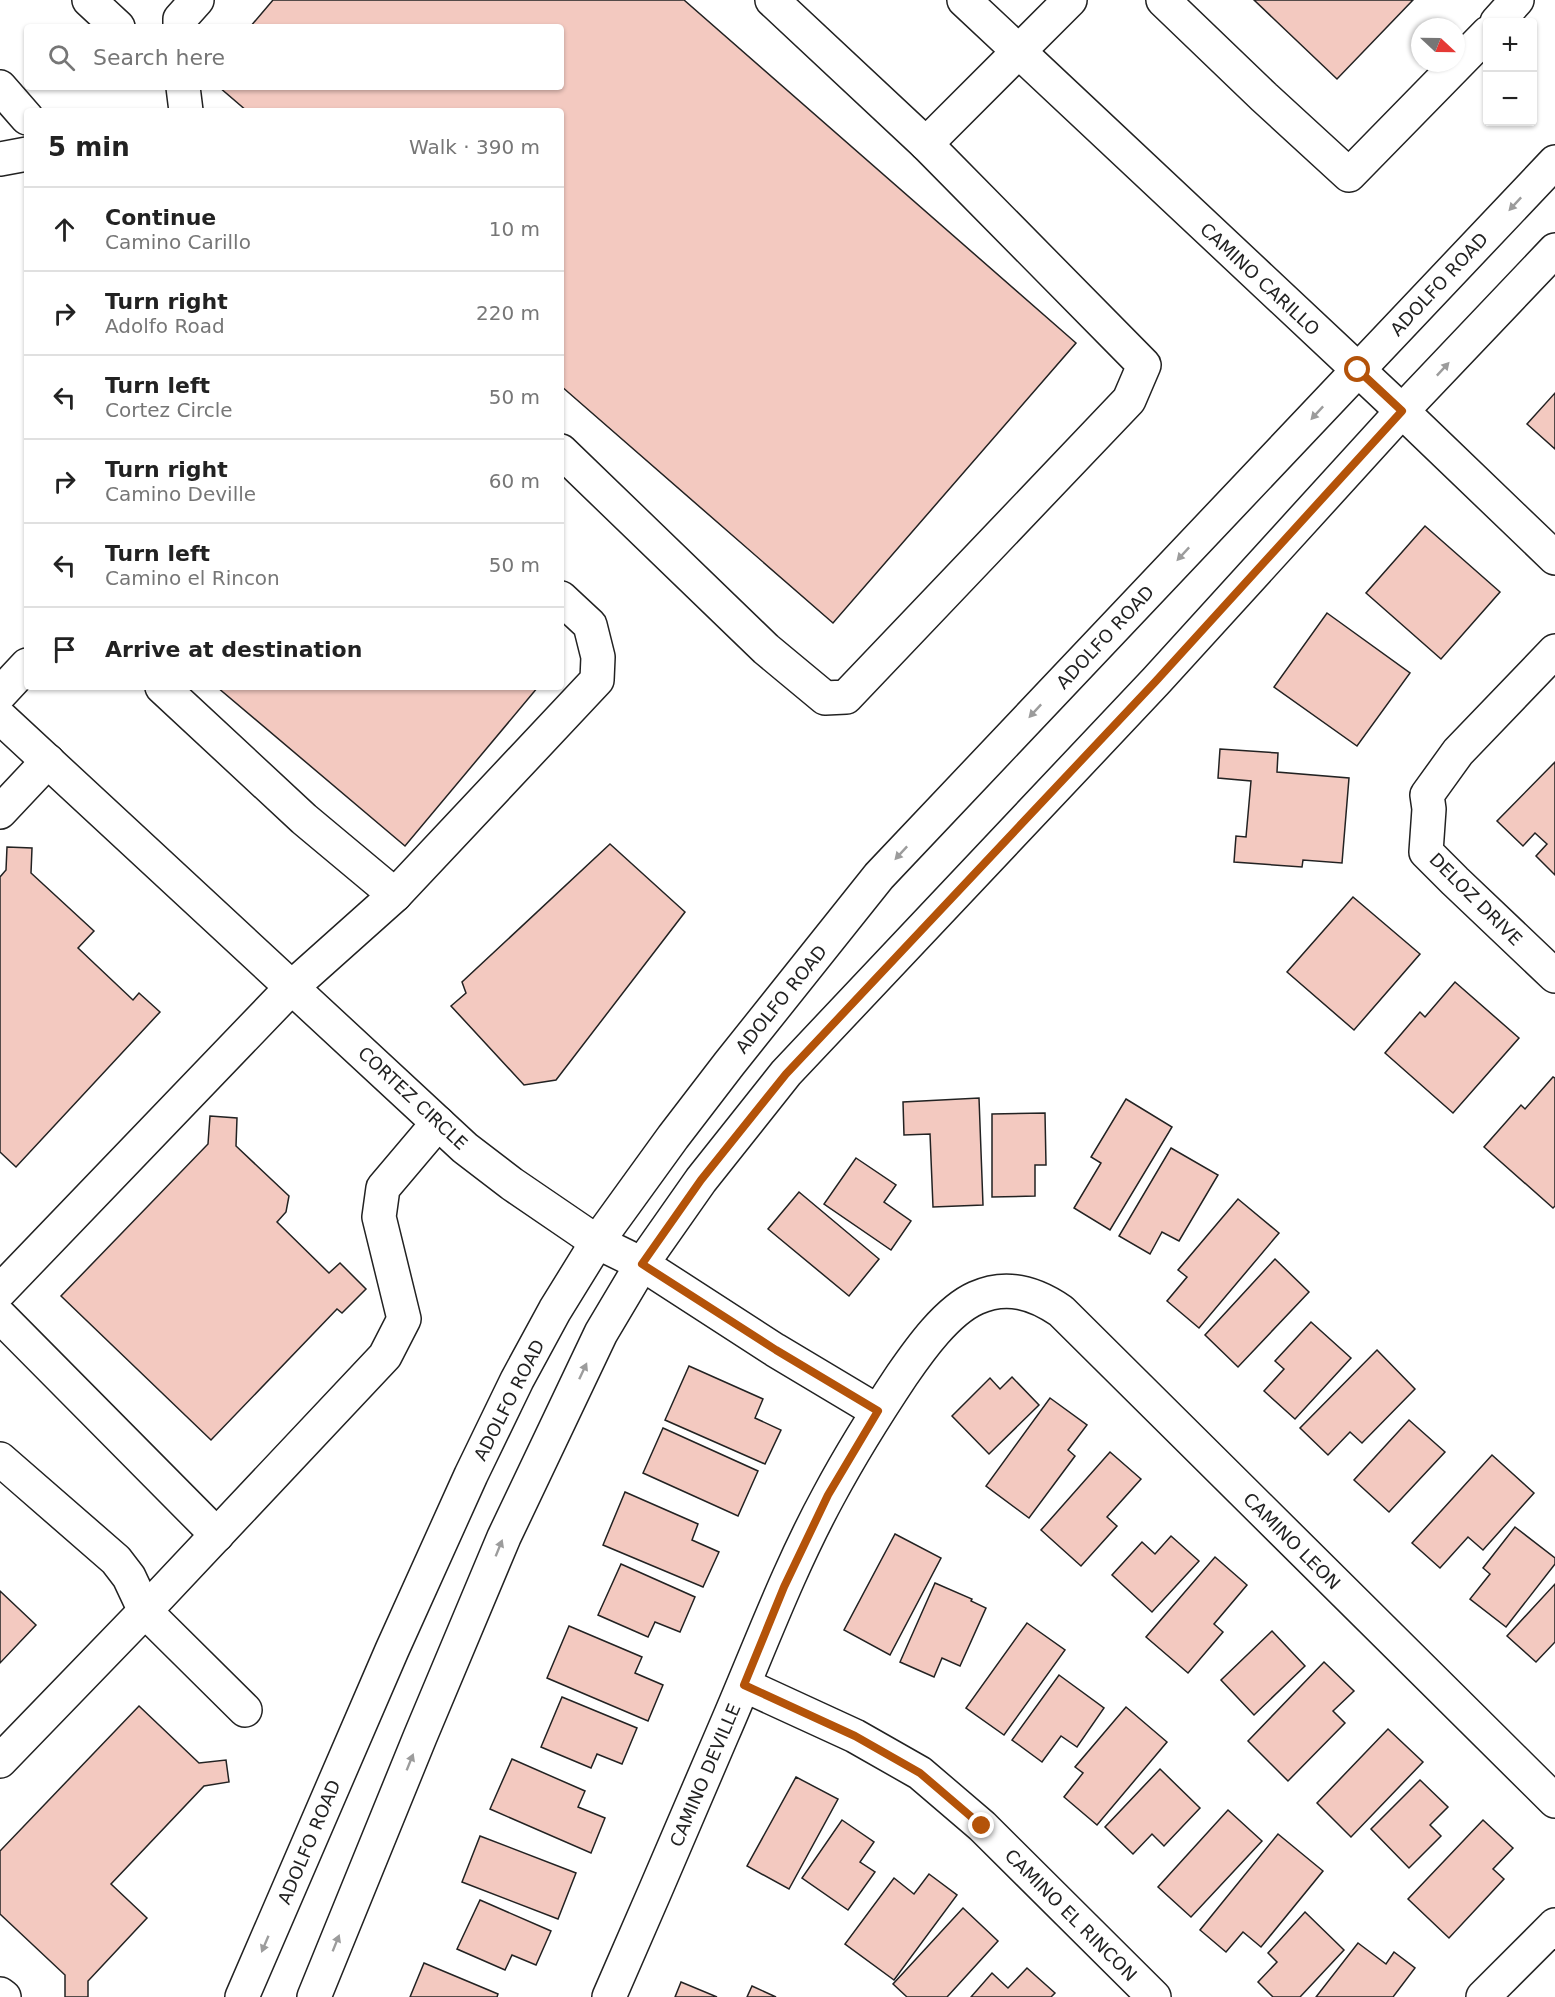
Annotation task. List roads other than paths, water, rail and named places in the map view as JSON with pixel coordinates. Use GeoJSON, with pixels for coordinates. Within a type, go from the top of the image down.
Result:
{"type":"FeatureCollection","features":[{"type":"Feature","properties":{"kind":"street"},"geometry":{"type":"LineString","coordinates":[[89,0],[115,24]]}},
{"type":"Feature","properties":{"kind":"street"},"geometry":{"type":"LineString","coordinates":[[180,24],[180,19],[197,0]]}},
{"type":"Feature","properties":{"kind":"street"},"geometry":{"type":"LineString","coordinates":[[564,454],[766,649],[825,698],[846,698],[1129,400],[1144,365],[926,144],[772,0]]}},
{"type":"Feature","properties":{"kind":"street","name":"CAMINO CARILLO"},"geometry":{"type":"LineString","coordinates":[[964,0],[1402,411],[1555,558]]}},
{"type":"Feature","properties":{"kind":"street"},"geometry":{"type":"LineString","coordinates":[[926,144],[1070,0]]}},
{"type":"Feature","properties":{"kind":"street"},"geometry":{"type":"LineString","coordinates":[[1164,0],[1349,175],[1483,38]]}},
{"type":"Feature","properties":{"kind":"street"},"geometry":{"type":"LineString","coordinates":[[1501,18],[1517,0]]}},
{"type":"Feature","properties":{"kind":"street"},"geometry":{"type":"LineString","coordinates":[[0,87],[24,115]]}},
{"type":"Feature","properties":{"kind":"street"},"geometry":{"type":"LineString","coordinates":[[183,90],[186,108]]}},
{"type":"Feature","properties":{"kind":"street"},"geometry":{"type":"LineString","coordinates":[[0,159],[24,155]]}},
{"type":"Feature","properties":{"kind":"street","name":"ADOLFO ROAD"},"geometry":{"type":"LineString","coordinates":[[242,1997],[471,1475],[517,1380],[555,1310],[597,1242],[729,1064],[879,876],[1555,162]]}},
{"type":"Feature","properties":{"kind":"street"},"geometry":{"type":"LineString","coordinates":[[314,1997],[504,1537],[601,1333],[642,1264],[701,1180],[786,1074],[1156,681],[1402,411],[1555,250]]}},
{"type":"Feature","properties":{"kind":"street"},"geometry":{"type":"LineString","coordinates":[[0,1291],[292,987],[395,895],[597,680],[598,657],[590,625],[564,601]]}},
{"type":"Feature","properties":{"kind":"street","name":"DELOZ DRIVE"},"geometry":{"type":"LineString","coordinates":[[1555,651],[1458,752],[1427,795],[1426,852],[1555,976]]}},
{"type":"Feature","properties":{"kind":"street"},"geometry":{"type":"LineString","coordinates":[[0,694],[24,668]]}},
{"type":"Feature","properties":{"kind":"street"},"geometry":{"type":"LineString","coordinates":[[165,690],[304,819],[395,895]]}},
{"type":"Feature","properties":{"kind":"street","name":"CORTEZ CIRCLE"},"geometry":{"type":"LineString","coordinates":[[0,717],[465,1148],[512,1184],[597,1242],[642,1264],[776,1350],[878,1411]]}},
{"type":"Feature","properties":{"kind":"street"},"geometry":{"type":"LineString","coordinates":[[0,812],[48,761]]}},
{"type":"Feature","properties":{"kind":"street"},"geometry":{"type":"LineString","coordinates":[[0,1761],[146,1611],[385,1356],[404,1319],[379,1217],[383,1188],[438,1123]]}},
{"type":"Feature","properties":{"kind":"street","name":"CAMINO DEVILLE"},"geometry":{"type":"LineString","coordinates":[[609,1997],[784,1587],[828,1495],[878,1411],[918,1352],[944,1321],[975,1298],[998,1291],[1022,1291]]}},
{"type":"Feature","properties":{"kind":"street","name":"CAMINO LEON"},"geometry":{"type":"LineString","coordinates":[[1022,1291],[1044,1299],[1061,1311],[1555,1801]]}},
{"type":"Feature","properties":{"kind":"street"},"geometry":{"type":"LineString","coordinates":[[0,1316],[217,1535]]}},
{"type":"Feature","properties":{"kind":"street"},"geometry":{"type":"LineString","coordinates":[[0,1459],[116,1560],[129,1577],[146,1611],[245,1710]]}},
{"type":"Feature","properties":{"kind":"street","name":"CAMINO EL RINCON"},"geometry":{"type":"LineString","coordinates":[[744,1685],[855,1736],[920,1773],[982,1826],[1154,1997]]}},
{"type":"Feature","properties":{"kind":"street"},"geometry":{"type":"LineString","coordinates":[[1483,1997],[1555,1924]]}},
{"type":"Feature","properties":{"kind":"street"},"geometry":{"type":"LineString","coordinates":[[0,1994],[4,1997]]}}]}
